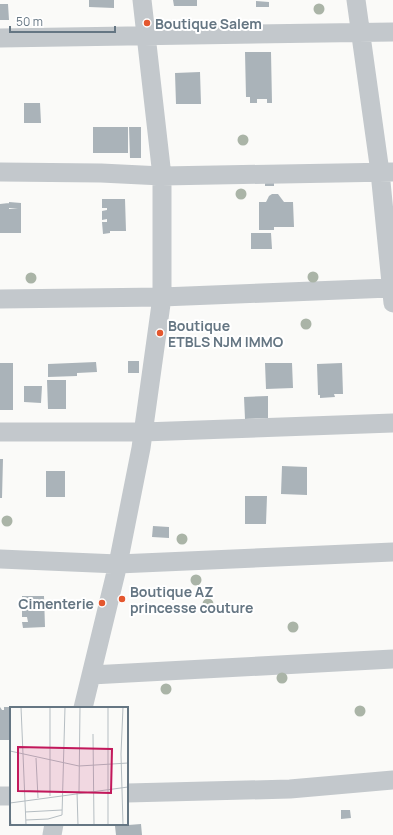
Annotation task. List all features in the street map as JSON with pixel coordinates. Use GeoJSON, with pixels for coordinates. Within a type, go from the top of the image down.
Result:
{"type":"FeatureCollection","features":[{"type":"Feature","properties":{"kind":"street"},"geometry":{"type":"LineString","coordinates":[[83,707],[118,564],[143,432],[162,297],[162,176],[142,0]]}},
{"type":"Feature","properties":{"kind":"street"},"geometry":{"type":"LineString","coordinates":[[0,299],[392,295],[386,172],[360,33],[356,0]]}},
{"type":"Feature","properties":{"kind":"street"},"geometry":{"type":"LineString","coordinates":[[0,38],[145,37],[393,32]]}},
{"type":"Feature","properties":{"kind":"street"},"geometry":{"type":"LineString","coordinates":[[0,172],[101,172],[162,176],[386,172]]}},
{"type":"Feature","properties":{"kind":"street"},"geometry":{"type":"LineString","coordinates":[[0,432],[143,432],[393,423]]}},
{"type":"Feature","properties":{"kind":"street"},"geometry":{"type":"LineString","coordinates":[[0,558],[118,564],[393,552]]}},
{"type":"Feature","properties":{"kind":"street"},"geometry":{"type":"LineString","coordinates":[[91,675],[393,659]]}},
{"type":"Feature","properties":{"kind":"street"},"geometry":{"type":"LineString","coordinates":[[128,793],[290,789],[393,780]]}},
{"type":"Feature","properties":{"kind":"street"},"geometry":{"type":"LineString","coordinates":[[52,835],[54,825]]}},
{"type":"Feature","properties":{"kind":"building"},"geometry":{"type":"Polygon","coordinates":[[[89,0],[114,0],[114,8],[89,7],[89,0]]]}},
{"type":"Feature","properties":{"kind":"building"},"geometry":{"type":"Polygon","coordinates":[[[173,0],[197,0],[197,6],[174,6],[173,0]]]}},
{"type":"Feature","properties":{"kind":"building"},"geometry":{"type":"Polygon","coordinates":[[[256,1],[269,2],[269,7],[256,7],[256,1]]]}},
{"type":"Feature","properties":{"kind":"building"},"geometry":{"type":"Polygon","coordinates":[[[0,4],[8,4],[9,20],[0,20],[0,4]]]}},
{"type":"Feature","properties":{"kind":"building"},"geometry":{"type":"Polygon","coordinates":[[[245,52],[271,52],[272,103],[267,103],[267,99],[257,99],[257,103],[250,103],[250,97],[246,97],[245,52]]]}},
{"type":"Feature","properties":{"kind":"building"},"geometry":{"type":"Polygon","coordinates":[[[200,72],[201,104],[176,104],[175,73],[200,72]]]}},
{"type":"Feature","properties":{"kind":"building"},"geometry":{"type":"Polygon","coordinates":[[[24,103],[40,103],[41,123],[24,123],[24,103]]]}},
{"type":"Feature","properties":{"kind":"building"},"geometry":{"type":"Polygon","coordinates":[[[93,127],[128,127],[128,153],[93,153],[93,127]]]}},
{"type":"Feature","properties":{"kind":"building"},"geometry":{"type":"Polygon","coordinates":[[[129,127],[141,127],[141,158],[130,158],[129,127]]]}},
{"type":"Feature","properties":{"kind":"building"},"geometry":{"type":"Polygon","coordinates":[[[265,181],[274,181],[274,186],[265,186],[265,181]]]}},
{"type":"Feature","properties":{"kind":"building"},"geometry":{"type":"Polygon","coordinates":[[[272,194],[278,194],[284,202],[293,202],[294,227],[274,227],[274,230],[259,230],[259,202],[266,202],[272,194]]]}},
{"type":"Feature","properties":{"kind":"building"},"geometry":{"type":"Polygon","coordinates":[[[102,199],[125,199],[126,231],[110,231],[110,233],[103,234],[102,222],[107,222],[107,219],[102,220],[102,211],[107,210],[107,208],[102,208],[102,199]]]}},
{"type":"Feature","properties":{"kind":"building"},"geometry":{"type":"Polygon","coordinates":[[[9,202],[21,203],[21,233],[0,233],[0,204],[9,202]]]}},
{"type":"Feature","properties":{"kind":"building"},"geometry":{"type":"Polygon","coordinates":[[[251,233],[271,233],[272,249],[251,249],[251,233]]]}},
{"type":"Feature","properties":{"kind":"building"},"geometry":{"type":"Polygon","coordinates":[[[128,361],[139,361],[139,373],[128,373],[128,361]]]}},
{"type":"Feature","properties":{"kind":"building"},"geometry":{"type":"Polygon","coordinates":[[[96,362],[97,372],[77,373],[77,376],[48,377],[48,364],[96,362]]]}},
{"type":"Feature","properties":{"kind":"building"},"geometry":{"type":"Polygon","coordinates":[[[0,363],[13,363],[13,410],[0,410],[0,363]]]}},
{"type":"Feature","properties":{"kind":"building"},"geometry":{"type":"Polygon","coordinates":[[[265,363],[292,363],[293,388],[266,389],[265,363]]]}},
{"type":"Feature","properties":{"kind":"building"},"geometry":{"type":"Polygon","coordinates":[[[342,363],[343,394],[334,394],[335,397],[320,398],[320,395],[318,395],[317,364],[342,363]]]}},
{"type":"Feature","properties":{"kind":"building"},"geometry":{"type":"Polygon","coordinates":[[[47,380],[66,380],[66,409],[48,409],[47,380]]]}},
{"type":"Feature","properties":{"kind":"building"},"geometry":{"type":"Polygon","coordinates":[[[24,386],[42,386],[41,403],[24,402],[24,386]]]}},
{"type":"Feature","properties":{"kind":"building"},"geometry":{"type":"Polygon","coordinates":[[[268,396],[268,418],[245,419],[244,397],[268,396]]]}},
{"type":"Feature","properties":{"kind":"building"},"geometry":{"type":"Polygon","coordinates":[[[0,459],[3,459],[2,498],[0,498],[0,459]]]}},
{"type":"Feature","properties":{"kind":"building"},"geometry":{"type":"Polygon","coordinates":[[[282,466],[307,467],[307,495],[281,494],[282,466]]]}},
{"type":"Feature","properties":{"kind":"building"},"geometry":{"type":"Polygon","coordinates":[[[46,471],[65,471],[65,497],[46,497],[46,471]]]}},
{"type":"Feature","properties":{"kind":"building"},"geometry":{"type":"Polygon","coordinates":[[[245,496],[267,496],[266,524],[245,524],[245,496]]]}},
{"type":"Feature","properties":{"kind":"building"},"geometry":{"type":"Polygon","coordinates":[[[153,526],[169,527],[169,538],[152,537],[153,526]]]}},
{"type":"Feature","properties":{"kind":"building"},"geometry":{"type":"Polygon","coordinates":[[[22,596],[44,596],[45,627],[23,628],[22,622],[28,622],[27,617],[22,617],[22,607],[28,607],[28,603],[22,603],[22,596]]]}},
{"type":"Feature","properties":{"kind":"building"},"geometry":{"type":"Polygon","coordinates":[[[0,707],[4,710],[4,707],[10,707],[10,740],[0,740],[0,707]]]}},
{"type":"Feature","properties":{"kind":"building"},"geometry":{"type":"Polygon","coordinates":[[[341,810],[350,810],[351,818],[341,819],[341,810]]]}},
{"type":"Feature","properties":{"kind":"building"},"geometry":{"type":"Polygon","coordinates":[[[141,824],[142,835],[116,835],[115,826],[141,824]]]}},
{"type":"Feature","properties":{"kind":"place","name":"Boutique Salem"},"geometry":{"type":"Point","coordinates":[147,23]}},
{"type":"Feature","properties":{"kind":"place","name":"Boutique ETBLS NJM IMMO"},"geometry":{"type":"Point","coordinates":[160,333]}},
{"type":"Feature","properties":{"kind":"place","name":"Boutique AZ princesse couture"},"geometry":{"type":"Point","coordinates":[122,599]}},
{"type":"Feature","properties":{"kind":"place","name":"Cimenterie"},"geometry":{"type":"Point","coordinates":[102,603]}}]}
